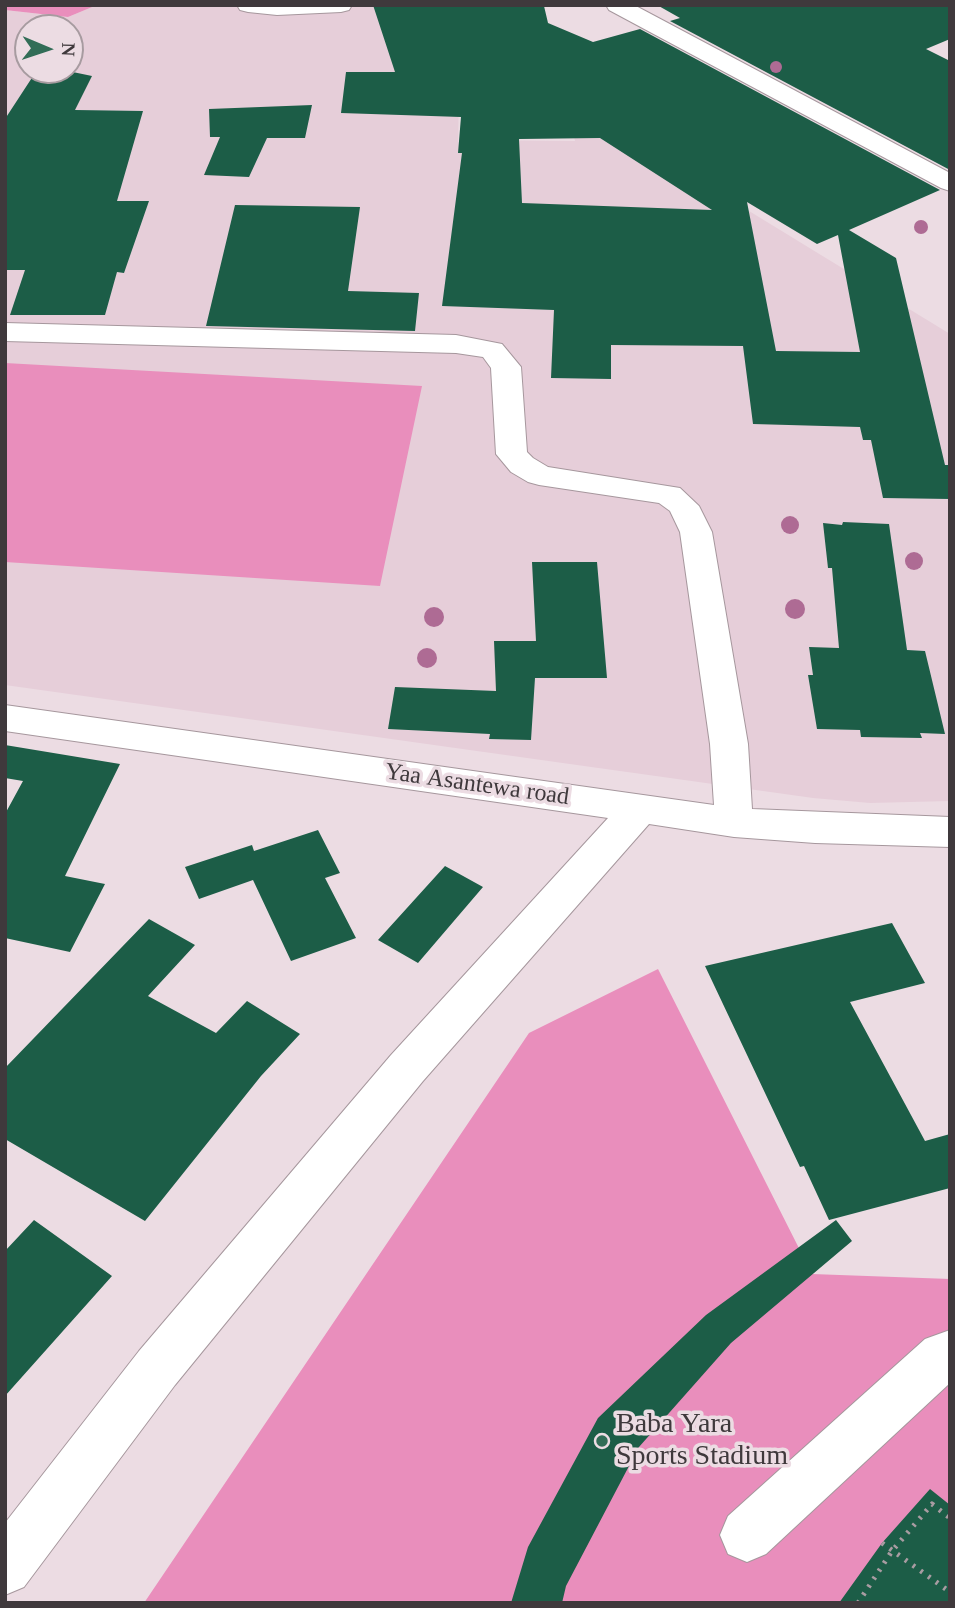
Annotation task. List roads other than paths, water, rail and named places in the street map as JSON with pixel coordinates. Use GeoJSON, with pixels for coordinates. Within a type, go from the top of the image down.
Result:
{"type":"FeatureCollection","features":[{"type":"Feature","properties":{"kind":"street"},"geometry":{"type":"LineString","coordinates":[[248,5],[277,8],[341,5]]}},
{"type":"Feature","properties":{"kind":"street"},"geometry":{"type":"LineString","coordinates":[[617,5],[950,183]]}},
{"type":"Feature","properties":{"kind":"street"},"geometry":{"type":"LineString","coordinates":[[5,332],[456,344],[492,349],[506,367],[512,454],[522,466],[539,475],[669,495],[682,506],[696,532],[729,744],[734,822]]}},
{"type":"Feature","properties":{"kind":"street","name":"Yaa Asantewa road"},"geometry":{"type":"LineString","coordinates":[[5,718],[734,822],[815,828],[950,832]]}},
{"type":"Feature","properties":{"kind":"street"},"geometry":{"type":"LineString","coordinates":[[5,1568],[157,1368],[407,1068],[640,809]]}},
{"type":"Feature","properties":{"kind":"street"},"geometry":{"type":"LineString","coordinates":[[747,1535],[943,1356],[950,1354]]}},
{"type":"Feature","properties":{"kind":"place","name":"Baba Yara Sports Stadium"},"geometry":{"type":"Point","coordinates":[602,1441]}}]}
